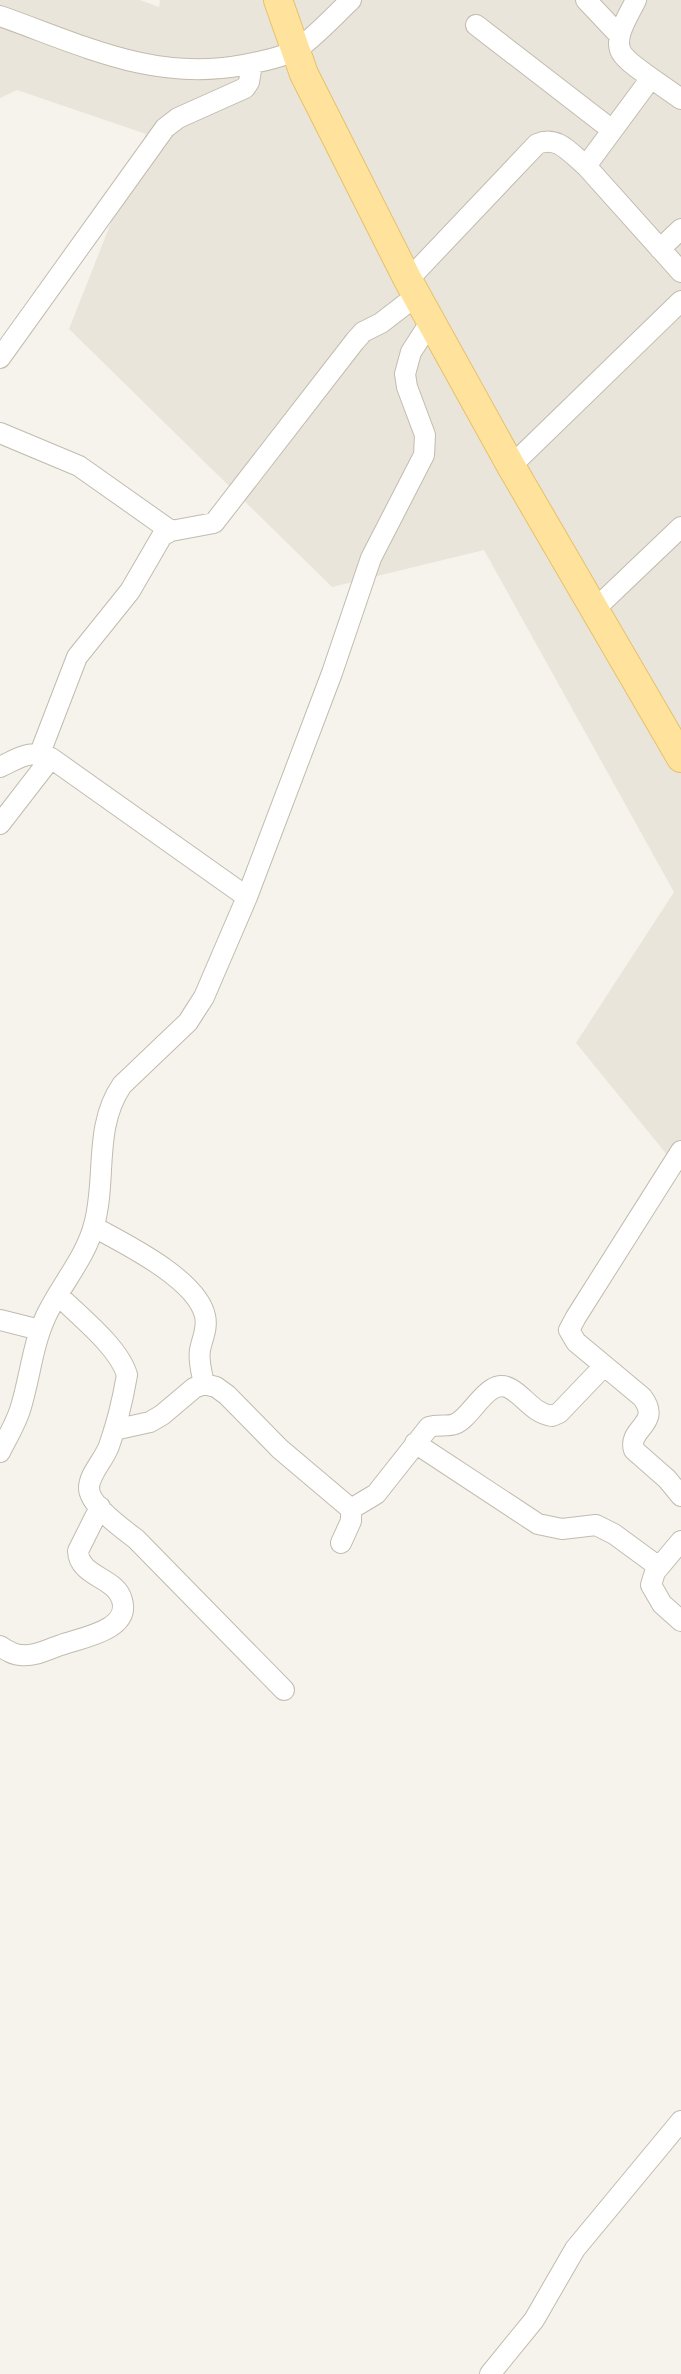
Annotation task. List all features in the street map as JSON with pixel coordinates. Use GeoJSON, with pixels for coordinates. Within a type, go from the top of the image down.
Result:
{"type":"FeatureCollection","features":[{"type":"Feature","properties":{"kind":"main road"},"geometry":{"type":"LineString","coordinates":[[278,0],[304,74],[412,288],[511,466],[681,758]]}},
{"type":"Feature","properties":{"kind":"street"},"geometry":{"type":"LineString","coordinates":[[0,16],[125,60],[154,67],[205,70],[252,64],[296,50],[351,0]]}},
{"type":"Feature","properties":{"kind":"street"},"geometry":{"type":"LineString","coordinates":[[586,0],[619,35]]}},
{"type":"Feature","properties":{"kind":"street"},"geometry":{"type":"LineString","coordinates":[[636,0],[619,35],[619,46],[623,55],[650,78],[681,99]]}},
{"type":"Feature","properties":{"kind":"street"},"geometry":{"type":"LineString","coordinates":[[476,25],[612,130]]}},
{"type":"Feature","properties":{"kind":"street"},"geometry":{"type":"LineString","coordinates":[[0,358],[165,128],[178,118],[245,88],[252,64]]}},
{"type":"Feature","properties":{"kind":"street"},"geometry":{"type":"LineString","coordinates":[[586,166],[650,78]]}},
{"type":"Feature","properties":{"kind":"street"},"geometry":{"type":"LineString","coordinates":[[0,824],[45,756],[77,657],[130,591],[155,544],[170,531],[214,523],[355,341],[364,332],[380,324],[537,144],[546,140],[554,140],[586,166],[681,272]]}},
{"type":"Feature","properties":{"kind":"street"},"geometry":{"type":"LineString","coordinates":[[660,249],[681,229]]}},
{"type":"Feature","properties":{"kind":"street"},"geometry":{"type":"LineString","coordinates":[[511,466],[681,301]]}},
{"type":"Feature","properties":{"kind":"street"},"geometry":{"type":"LineString","coordinates":[[0,1452],[19,1412],[40,1330],[88,1241],[94,1226],[104,1130],[114,1097],[126,1081],[188,1022],[204,997],[247,898],[332,673],[371,558],[424,455],[425,435],[407,387],[405,374],[410,352],[431,321]]}},
{"type":"Feature","properties":{"kind":"street"},"geometry":{"type":"LineString","coordinates":[[0,433],[79,466],[170,531]]}},
{"type":"Feature","properties":{"kind":"street"},"geometry":{"type":"LineString","coordinates":[[595,609],[681,528]]}},
{"type":"Feature","properties":{"kind":"street"},"geometry":{"type":"LineString","coordinates":[[0,768],[22,756],[45,756],[247,898]]}},
{"type":"Feature","properties":{"kind":"street"},"geometry":{"type":"LineString","coordinates":[[681,1151],[569,1330],[576,1342],[648,1404],[650,1411],[648,1418],[632,1445],[634,1450],[668,1479],[681,1496]]}},
{"type":"Feature","properties":{"kind":"street"},"geometry":{"type":"LineString","coordinates":[[94,1226],[145,1254],[180,1281],[201,1305],[206,1325],[200,1351],[204,1384]]}},
{"type":"Feature","properties":{"kind":"street"},"geometry":{"type":"LineString","coordinates":[[58,1295],[100,1338],[124,1366],[127,1375],[114,1430],[103,1459],[91,1479],[89,1489],[100,1508],[136,1539],[284,1690]]}},
{"type":"Feature","properties":{"kind":"street"},"geometry":{"type":"LineString","coordinates":[[0,1320],[40,1330]]}},
{"type":"Feature","properties":{"kind":"street"},"geometry":{"type":"LineString","coordinates":[[351,1509],[376,1494],[414,1443],[429,1427],[436,1424],[454,1425],[460,1422],[481,1399],[498,1386],[511,1389],[538,1411],[552,1416],[559,1413],[604,1366]]}},
{"type":"Feature","properties":{"kind":"street"},"geometry":{"type":"LineString","coordinates":[[114,1430],[150,1422],[162,1415],[194,1388],[204,1384],[216,1387],[227,1395],[280,1448],[351,1509]]}},
{"type":"Feature","properties":{"kind":"street"},"geometry":{"type":"LineString","coordinates":[[414,1443],[538,1524],[562,1530],[596,1525],[614,1534],[659,1567]]}},
{"type":"Feature","properties":{"kind":"street"},"geometry":{"type":"LineString","coordinates":[[0,1646],[19,1656],[33,1655],[98,1634],[119,1619],[123,1609],[122,1600],[118,1592],[82,1565],[78,1558],[78,1551],[100,1508]]}},
{"type":"Feature","properties":{"kind":"street"},"geometry":{"type":"LineString","coordinates":[[341,1543],[350,1521],[351,1509]]}},
{"type":"Feature","properties":{"kind":"street"},"geometry":{"type":"LineString","coordinates":[[681,1541],[651,1577],[651,1584],[662,1604],[681,1622]]}},
{"type":"Feature","properties":{"kind":"street"},"geometry":{"type":"LineString","coordinates":[[490,2374],[534,2320],[575,2248],[681,2121]]}},
{"type":"Feature","properties":{"kind":"shaded area"},"geometry":{"type":"Polygon","coordinates":[[[0,0],[140,0],[159,7],[160,0],[681,0],[681,1172],[576,1043],[674,892],[484,550],[332,587],[69,329],[146,134],[17,90],[0,98],[0,0]]]}}]}
